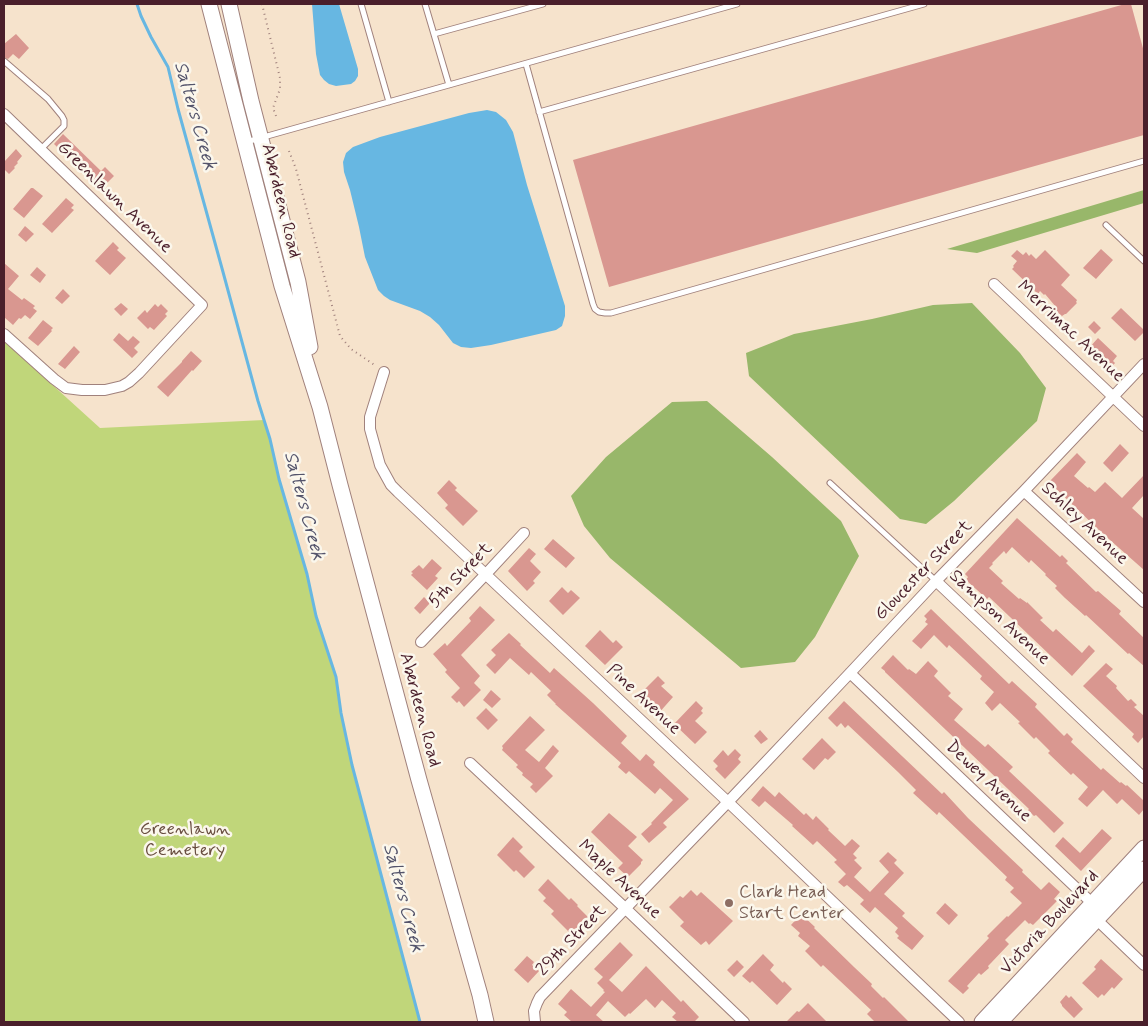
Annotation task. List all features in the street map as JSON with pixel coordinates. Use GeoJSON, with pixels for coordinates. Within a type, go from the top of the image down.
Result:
{"type":"FeatureCollection","features":[{"type":"Feature","properties":{"kind":"main road","name":"Aberdeen Road"},"geometry":{"type":"LineString","coordinates":[[209,4],[282,286],[320,407],[416,771],[486,1022]]}},
{"type":"Feature","properties":{"kind":"main road","name":"Aberdeen Road"},"geometry":{"type":"LineString","coordinates":[[229,4],[260,138],[298,282],[320,407]]}},
{"type":"Feature","properties":{"kind":"main road","name":"Victoria Boulevard"},"geometry":{"type":"LineString","coordinates":[[982,1022],[1144,848]]}},
{"type":"Feature","properties":{"kind":"main road","name":"Victoria Boulevard"},"geometry":{"type":"LineString","coordinates":[[1000,1022],[1144,869]]}},
{"type":"Feature","properties":{"kind":"street","name":"Greenlawn Avenue"},"geometry":{"type":"LineString","coordinates":[[4,114],[202,305],[139,373],[129,382],[114,388],[82,390],[61,385],[4,334]]}},
{"type":"Feature","properties":{"kind":"street","name":"Merrimac Avenue"},"geometry":{"type":"LineString","coordinates":[[994,284],[1144,426]]}},
{"type":"Feature","properties":{"kind":"street","name":"Gloucester Street"},"geometry":{"type":"LineString","coordinates":[[728,802],[1144,364]]}},
{"type":"Feature","properties":{"kind":"street","name":"Pine Avenue"},"geometry":{"type":"LineString","coordinates":[[384,372],[370,423],[376,451],[384,474],[391,485],[959,1022]]}},
{"type":"Feature","properties":{"kind":"street","name":"Schley Avenue"},"geometry":{"type":"LineString","coordinates":[[1024,491],[1144,602]]}},
{"type":"Feature","properties":{"kind":"street","name":"5th Street"},"geometry":{"type":"LineString","coordinates":[[421,642],[524,533]]}},
{"type":"Feature","properties":{"kind":"street","name":"Sampson Avenue"},"geometry":{"type":"LineString","coordinates":[[936,581],[1144,778]]}},
{"type":"Feature","properties":{"kind":"street","name":"Dewey Avenue"},"geometry":{"type":"LineString","coordinates":[[850,673],[1093,904]]}},
{"type":"Feature","properties":{"kind":"street","name":"Maple Avenue"},"geometry":{"type":"LineString","coordinates":[[470,763],[744,1022]]}},
{"type":"Feature","properties":{"kind":"street","name":"29th Street"},"geometry":{"type":"LineString","coordinates":[[535,1022],[534,1011],[540,997],[728,802]]}},
{"type":"Feature","properties":{"kind":"street"},"geometry":{"type":"LineString","coordinates":[[1093,904],[1096,919],[1144,966]]}},
{"type":"Feature","properties":{"kind":"lane"},"geometry":{"type":"LineString","coordinates":[[361,4],[389,102]]}},
{"type":"Feature","properties":{"kind":"lane"},"geometry":{"type":"LineString","coordinates":[[425,4],[449,85]]}},
{"type":"Feature","properties":{"kind":"lane"},"geometry":{"type":"LineString","coordinates":[[434,34],[543,4]]}},
{"type":"Feature","properties":{"kind":"lane"},"geometry":{"type":"LineString","coordinates":[[245,142],[737,4]]}},
{"type":"Feature","properties":{"kind":"lane"},"geometry":{"type":"LineString","coordinates":[[539,112],[924,4]]}},
{"type":"Feature","properties":{"kind":"lane"},"geometry":{"type":"LineString","coordinates":[[4,61],[48,99],[64,120],[64,126],[40,149]]}},
{"type":"Feature","properties":{"kind":"lane"},"geometry":{"type":"LineString","coordinates":[[526,64],[593,304],[595,309],[605,314],[1144,161]]}},
{"type":"Feature","properties":{"kind":"lane"},"geometry":{"type":"LineString","coordinates":[[1106,225],[1144,261]]}},
{"type":"Feature","properties":{"kind":"lane","name":"Sampson Avenue"},"geometry":{"type":"LineString","coordinates":[[830,483],[936,581]]}},
{"type":"Feature","properties":{"kind":"path"},"geometry":{"type":"LineString","coordinates":[[262,4],[280,78],[280,89],[273,108],[276,116]]}},
{"type":"Feature","properties":{"kind":"path"},"geometry":{"type":"LineString","coordinates":[[289,151],[296,170],[340,336],[351,349],[384,372]]}},
{"type":"Feature","properties":{"kind":"green space"},"geometry":{"type":"Polygon","coordinates":[[[1144,190],[1144,203],[977,253],[947,249],[1144,190]]]}},
{"type":"Feature","properties":{"kind":"green space"},"geometry":{"type":"Polygon","coordinates":[[[972,303],[1020,353],[1046,388],[1037,421],[954,501],[926,524],[900,519],[749,376],[746,353],[794,334],[933,305],[972,303]]]}},
{"type":"Feature","properties":{"kind":"green space","name":"Greenlawn Cemetery"},"geometry":{"type":"Polygon","coordinates":[[[4,341],[100,428],[264,420],[307,574],[316,616],[336,677],[341,713],[352,765],[420,1022],[4,1022],[4,341]]]}},
{"type":"Feature","properties":{"kind":"green space"},"geometry":{"type":"Polygon","coordinates":[[[707,401],[772,457],[841,521],[859,556],[815,637],[795,662],[741,668],[610,558],[584,526],[571,496],[606,457],[672,402],[707,401]]]}},
{"type":"Feature","properties":{"kind":"water"},"geometry":{"type":"Polygon","coordinates":[[[312,4],[339,4],[358,69],[358,76],[351,84],[336,86],[329,84],[320,75],[316,54],[312,4]]]}},
{"type":"Feature","properties":{"kind":"water"},"geometry":{"type":"Polygon","coordinates":[[[487,110],[496,112],[506,120],[513,132],[527,185],[565,306],[565,316],[562,326],[556,330],[471,348],[461,347],[453,343],[430,317],[420,311],[390,300],[378,290],[365,257],[343,162],[346,153],[353,147],[380,137],[487,110]]]}},
{"type":"Feature","properties":{"kind":"building"},"geometry":{"type":"Polygon","coordinates":[[[1125,4],[1131,4],[1144,52],[1144,135],[609,287],[573,160],[1125,4]]]}},
{"type":"Feature","properties":{"kind":"building"},"geometry":{"type":"Polygon","coordinates":[[[16,34],[29,48],[19,59],[13,54],[8,59],[4,57],[4,44],[16,34]]]}},
{"type":"Feature","properties":{"kind":"building"},"geometry":{"type":"Polygon","coordinates":[[[63,134],[101,171],[105,167],[114,176],[101,189],[54,144],[63,134]]]}},
{"type":"Feature","properties":{"kind":"building"},"geometry":{"type":"Polygon","coordinates":[[[16,149],[22,156],[9,174],[4,169],[4,162],[16,149]]]}},
{"type":"Feature","properties":{"kind":"building"},"geometry":{"type":"Polygon","coordinates":[[[31,188],[43,196],[24,218],[13,209],[31,188]]]}},
{"type":"Feature","properties":{"kind":"building"},"geometry":{"type":"Polygon","coordinates":[[[66,198],[74,205],[71,208],[74,210],[52,233],[42,224],[66,198]]]}},
{"type":"Feature","properties":{"kind":"building"},"geometry":{"type":"Polygon","coordinates":[[[25,226],[34,234],[26,242],[18,235],[25,226]]]}},
{"type":"Feature","properties":{"kind":"building"},"geometry":{"type":"Polygon","coordinates":[[[113,242],[119,248],[117,250],[126,258],[110,275],[95,261],[113,242]]]}},
{"type":"Feature","properties":{"kind":"building"},"geometry":{"type":"Polygon","coordinates":[[[1101,249],[1113,260],[1096,279],[1083,268],[1101,249]]]}},
{"type":"Feature","properties":{"kind":"building"},"geometry":{"type":"Polygon","coordinates":[[[1017,250],[1023,255],[1026,252],[1029,256],[1031,254],[1036,259],[1045,250],[1070,275],[1061,285],[1077,300],[1077,303],[1066,314],[1062,316],[1054,309],[1056,307],[1045,294],[1040,291],[1038,294],[1012,269],[1017,261],[1011,256],[1017,250]]]}},
{"type":"Feature","properties":{"kind":"building"},"geometry":{"type":"Polygon","coordinates":[[[4,263],[19,276],[8,289],[22,300],[24,298],[35,306],[33,308],[37,311],[30,319],[25,315],[21,319],[19,318],[13,325],[4,317],[4,263]]]}},
{"type":"Feature","properties":{"kind":"building"},"geometry":{"type":"Polygon","coordinates":[[[37,267],[46,275],[40,283],[30,275],[37,267]]]}},
{"type":"Feature","properties":{"kind":"building"},"geometry":{"type":"Polygon","coordinates":[[[63,289],[70,296],[62,304],[55,298],[63,289]]]}},
{"type":"Feature","properties":{"kind":"building"},"geometry":{"type":"Polygon","coordinates":[[[121,303],[128,309],[121,316],[114,309],[121,303]]]}},
{"type":"Feature","properties":{"kind":"building"},"geometry":{"type":"Polygon","coordinates":[[[155,304],[158,307],[161,304],[168,311],[165,314],[167,316],[154,330],[150,327],[148,329],[137,318],[145,310],[147,313],[155,304]]]}},
{"type":"Feature","properties":{"kind":"building"},"geometry":{"type":"Polygon","coordinates":[[[1121,308],[1144,330],[1135,341],[1111,318],[1121,308]]]}},
{"type":"Feature","properties":{"kind":"building"},"geometry":{"type":"Polygon","coordinates":[[[43,320],[53,328],[38,346],[28,338],[43,320]]]}},
{"type":"Feature","properties":{"kind":"building"},"geometry":{"type":"Polygon","coordinates":[[[1094,321],[1101,328],[1095,334],[1088,327],[1094,321]]]}},
{"type":"Feature","properties":{"kind":"building"},"geometry":{"type":"Polygon","coordinates":[[[119,333],[128,341],[133,336],[140,342],[134,348],[138,352],[132,358],[113,340],[119,333]]]}},
{"type":"Feature","properties":{"kind":"building"},"geometry":{"type":"Polygon","coordinates":[[[1098,338],[1117,356],[1113,361],[1115,363],[1109,370],[1090,353],[1092,351],[1089,348],[1098,338]]]}},
{"type":"Feature","properties":{"kind":"building"},"geometry":{"type":"Polygon","coordinates":[[[74,346],[80,352],[65,369],[58,364],[74,346]]]}},
{"type":"Feature","properties":{"kind":"building"},"geometry":{"type":"Polygon","coordinates":[[[191,351],[202,361],[168,397],[157,387],[191,351]]]}},
{"type":"Feature","properties":{"kind":"building"},"geometry":{"type":"Polygon","coordinates":[[[1120,444],[1129,453],[1112,472],[1103,463],[1120,444]]]}},
{"type":"Feature","properties":{"kind":"building"},"geometry":{"type":"Polygon","coordinates":[[[1077,453],[1086,462],[1074,476],[1095,492],[1105,482],[1122,498],[1144,475],[1144,495],[1132,508],[1144,519],[1144,570],[1049,482],[1077,453]]]}},
{"type":"Feature","properties":{"kind":"building"},"geometry":{"type":"Polygon","coordinates":[[[449,480],[457,488],[455,490],[478,511],[463,526],[445,508],[448,505],[437,493],[449,480]]]}},
{"type":"Feature","properties":{"kind":"building"},"geometry":{"type":"Polygon","coordinates":[[[1017,518],[1060,557],[1062,555],[1068,561],[1066,563],[1096,592],[1098,591],[1121,611],[1119,614],[1144,638],[1144,666],[1065,598],[1055,588],[1057,586],[1031,560],[1029,563],[1012,547],[1006,554],[1004,551],[989,568],[1003,581],[1001,583],[1019,599],[1027,602],[1043,618],[1040,620],[1053,632],[1056,629],[1082,653],[1089,645],[1095,651],[1072,676],[989,597],[987,599],[966,580],[968,577],[965,574],[1017,518]]]}},
{"type":"Feature","properties":{"kind":"building"},"geometry":{"type":"Polygon","coordinates":[[[553,539],[575,558],[566,568],[544,549],[553,539]]]}},
{"type":"Feature","properties":{"kind":"building"},"geometry":{"type":"Polygon","coordinates":[[[529,548],[536,554],[530,561],[541,572],[533,581],[535,583],[527,591],[508,571],[529,548]]]}},
{"type":"Feature","properties":{"kind":"building"},"geometry":{"type":"Polygon","coordinates":[[[432,559],[442,568],[435,576],[438,578],[427,590],[411,575],[413,573],[411,572],[419,565],[423,569],[432,559]]]}},
{"type":"Feature","properties":{"kind":"building"},"geometry":{"type":"Polygon","coordinates":[[[562,587],[568,593],[571,590],[580,598],[563,615],[549,601],[562,587]]]}},
{"type":"Feature","properties":{"kind":"building"},"geometry":{"type":"Polygon","coordinates":[[[424,597],[430,603],[420,614],[414,608],[424,597]]]}},
{"type":"Feature","properties":{"kind":"building"},"geometry":{"type":"Polygon","coordinates":[[[480,606],[495,620],[461,655],[480,676],[474,683],[481,690],[464,707],[459,701],[457,703],[451,697],[460,688],[445,672],[447,670],[433,654],[445,643],[447,646],[471,621],[469,618],[480,606]]]}},
{"type":"Feature","properties":{"kind":"building"},"geometry":{"type":"Polygon","coordinates":[[[931,609],[1009,684],[1012,681],[1037,704],[1035,707],[1064,736],[1067,733],[1073,739],[1071,742],[1101,770],[1103,768],[1120,783],[1127,785],[1144,801],[1144,809],[1139,815],[1122,799],[1117,804],[1103,790],[1087,807],[1078,799],[1088,787],[1073,773],[1071,775],[1048,753],[1050,751],[1036,737],[1034,739],[1000,703],[992,711],[985,703],[994,692],[980,679],[982,676],[949,645],[947,648],[934,635],[921,649],[912,641],[928,624],[925,622],[927,619],[924,616],[931,609]]]}},
{"type":"Feature","properties":{"kind":"building"},"geometry":{"type":"Polygon","coordinates":[[[600,630],[613,643],[616,640],[623,647],[605,665],[585,646],[600,630]]]}},
{"type":"Feature","properties":{"kind":"building"},"geometry":{"type":"Polygon","coordinates":[[[509,633],[550,673],[554,668],[593,703],[627,736],[621,743],[640,761],[646,754],[655,762],[653,765],[689,799],[663,823],[667,827],[649,843],[641,834],[673,800],[660,788],[655,794],[629,771],[626,774],[618,767],[621,763],[555,704],[547,695],[551,691],[531,672],[529,675],[510,658],[495,674],[486,665],[496,655],[491,650],[509,633]]]}},
{"type":"Feature","properties":{"kind":"building"},"geometry":{"type":"Polygon","coordinates":[[[893,655],[908,670],[916,674],[928,661],[938,671],[934,676],[951,693],[948,696],[963,709],[954,720],[985,747],[988,744],[1013,767],[1009,771],[1064,823],[1054,833],[1036,815],[1034,816],[1029,809],[881,668],[893,655]]]}},
{"type":"Feature","properties":{"kind":"building"},"geometry":{"type":"Polygon","coordinates":[[[1106,663],[1113,669],[1106,676],[1117,686],[1116,688],[1128,701],[1131,699],[1137,705],[1134,707],[1144,716],[1144,736],[1138,743],[1132,737],[1134,734],[1083,686],[1106,663]]]}},
{"type":"Feature","properties":{"kind":"building"},"geometry":{"type":"Polygon","coordinates":[[[658,676],[665,683],[661,686],[673,697],[658,714],[639,695],[658,676]]]}},
{"type":"Feature","properties":{"kind":"building"},"geometry":{"type":"Polygon","coordinates":[[[491,690],[501,699],[492,708],[483,700],[491,690]]]}},
{"type":"Feature","properties":{"kind":"building"},"geometry":{"type":"Polygon","coordinates":[[[696,701],[703,708],[701,711],[703,713],[695,721],[707,732],[695,744],[674,724],[696,701]]]}},
{"type":"Feature","properties":{"kind":"building"},"geometry":{"type":"Polygon","coordinates":[[[844,701],[942,794],[944,792],[1041,890],[1049,882],[1060,892],[1054,899],[1057,901],[1033,925],[1025,920],[1005,940],[1009,944],[988,966],[989,968],[981,975],[979,973],[967,986],[969,988],[963,994],[948,981],[989,938],[987,936],[1022,903],[1010,892],[1014,888],[1005,880],[1007,877],[939,812],[937,815],[913,793],[916,790],[898,772],[848,725],[845,728],[841,723],[837,727],[828,718],[844,701]]]}},
{"type":"Feature","properties":{"kind":"building"},"geometry":{"type":"Polygon","coordinates":[[[486,708],[498,720],[488,730],[476,718],[486,708]]]}},
{"type":"Feature","properties":{"kind":"building"},"geometry":{"type":"Polygon","coordinates":[[[530,716],[545,730],[525,750],[539,762],[553,745],[559,751],[545,768],[553,776],[536,793],[530,787],[533,784],[516,767],[518,765],[502,750],[502,746],[530,716]]]}},
{"type":"Feature","properties":{"kind":"building"},"geometry":{"type":"Polygon","coordinates":[[[760,730],[768,739],[761,744],[754,736],[760,730]]]}},
{"type":"Feature","properties":{"kind":"building"},"geometry":{"type":"Polygon","coordinates":[[[822,738],[836,752],[828,760],[825,758],[814,770],[802,759],[822,738]]]}},
{"type":"Feature","properties":{"kind":"building"},"geometry":{"type":"Polygon","coordinates":[[[735,749],[741,755],[738,759],[741,762],[725,779],[715,769],[718,766],[713,761],[723,750],[728,756],[735,749]]]}},
{"type":"Feature","properties":{"kind":"building"},"geometry":{"type":"Polygon","coordinates":[[[763,786],[775,797],[779,792],[804,815],[806,813],[813,820],[816,816],[845,846],[852,839],[860,846],[853,854],[857,858],[854,860],[862,868],[854,877],[870,892],[889,872],[879,861],[888,852],[897,860],[894,863],[904,873],[884,894],[905,913],[902,916],[924,936],[912,950],[897,938],[899,936],[895,932],[898,928],[875,907],[870,913],[860,904],[864,900],[847,885],[844,887],[838,882],[846,874],[834,862],[837,860],[817,841],[813,845],[765,801],[759,807],[751,800],[763,786]]]}},
{"type":"Feature","properties":{"kind":"building"},"geometry":{"type":"Polygon","coordinates":[[[609,813],[637,837],[628,846],[643,860],[628,877],[618,868],[623,863],[591,832],[609,813]]]}},
{"type":"Feature","properties":{"kind":"building"},"geometry":{"type":"Polygon","coordinates":[[[1102,829],[1112,838],[1081,871],[1055,846],[1063,837],[1080,853],[1102,829]]]}},
{"type":"Feature","properties":{"kind":"building"},"geometry":{"type":"Polygon","coordinates":[[[513,837],[523,847],[519,851],[535,867],[524,878],[516,870],[514,872],[497,855],[513,837]]]}},
{"type":"Feature","properties":{"kind":"building"},"geometry":{"type":"Polygon","coordinates":[[[548,879],[569,900],[571,898],[588,917],[571,934],[551,914],[554,911],[543,901],[546,898],[538,890],[548,879]]]}},
{"type":"Feature","properties":{"kind":"building"},"geometry":{"type":"Polygon","coordinates":[[[691,890],[697,896],[701,892],[733,921],[709,945],[706,941],[701,945],[680,926],[684,922],[669,907],[680,896],[683,898],[691,890]]]}},
{"type":"Feature","properties":{"kind":"building"},"geometry":{"type":"Polygon","coordinates":[[[945,903],[958,915],[949,925],[936,913],[945,903]]]}},
{"type":"Feature","properties":{"kind":"building"},"geometry":{"type":"Polygon","coordinates":[[[801,914],[909,1022],[875,1022],[867,1014],[871,1010],[823,965],[821,967],[805,951],[810,946],[798,936],[800,933],[791,925],[801,914]]]}},
{"type":"Feature","properties":{"kind":"building"},"geometry":{"type":"Polygon","coordinates":[[[620,942],[633,955],[609,980],[622,992],[646,966],[681,1002],[683,1000],[699,1017],[694,1022],[678,1022],[672,1017],[676,1013],[662,1000],[655,1008],[646,999],[625,1017],[608,1001],[596,1015],[604,1022],[572,1022],[564,1015],[567,1012],[558,1004],[571,989],[591,1007],[605,992],[597,983],[603,977],[594,969],[620,942]]]}},
{"type":"Feature","properties":{"kind":"building"},"geometry":{"type":"Polygon","coordinates":[[[763,954],[774,965],[770,970],[792,989],[777,1005],[752,981],[750,983],[742,976],[763,954]]]}},
{"type":"Feature","properties":{"kind":"building"},"geometry":{"type":"Polygon","coordinates":[[[527,956],[534,962],[532,965],[539,971],[528,983],[514,970],[527,956]]]}},
{"type":"Feature","properties":{"kind":"building"},"geometry":{"type":"Polygon","coordinates":[[[1101,959],[1123,979],[1114,989],[1112,987],[1104,996],[1102,994],[1098,998],[1082,983],[1096,969],[1094,967],[1101,959]]]}},
{"type":"Feature","properties":{"kind":"building"},"geometry":{"type":"Polygon","coordinates":[[[737,960],[744,967],[734,977],[727,970],[737,960]]]}},
{"type":"Feature","properties":{"kind":"building"},"geometry":{"type":"Polygon","coordinates":[[[1066,995],[1069,998],[1071,996],[1083,1009],[1074,1018],[1060,1002],[1066,995]]]}},
{"type":"Feature","properties":{"kind":"building"},"geometry":{"type":"Polygon","coordinates":[[[808,1003],[827,1022],[786,1022],[797,1011],[799,1012],[808,1003]]]}},
{"type":"Feature","properties":{"kind":"waterway","name":"Salters Creek"},"geometry":{"type":"LineString","coordinates":[[137,4],[151,37],[168,67],[258,401],[270,439],[279,479],[307,574],[316,616],[336,677],[341,713],[352,765],[420,1022]]}},
{"type":"Feature","properties":{"kind":"place","name":"Clark Head Start Center"},"geometry":{"type":"Point","coordinates":[729,903]}}]}
